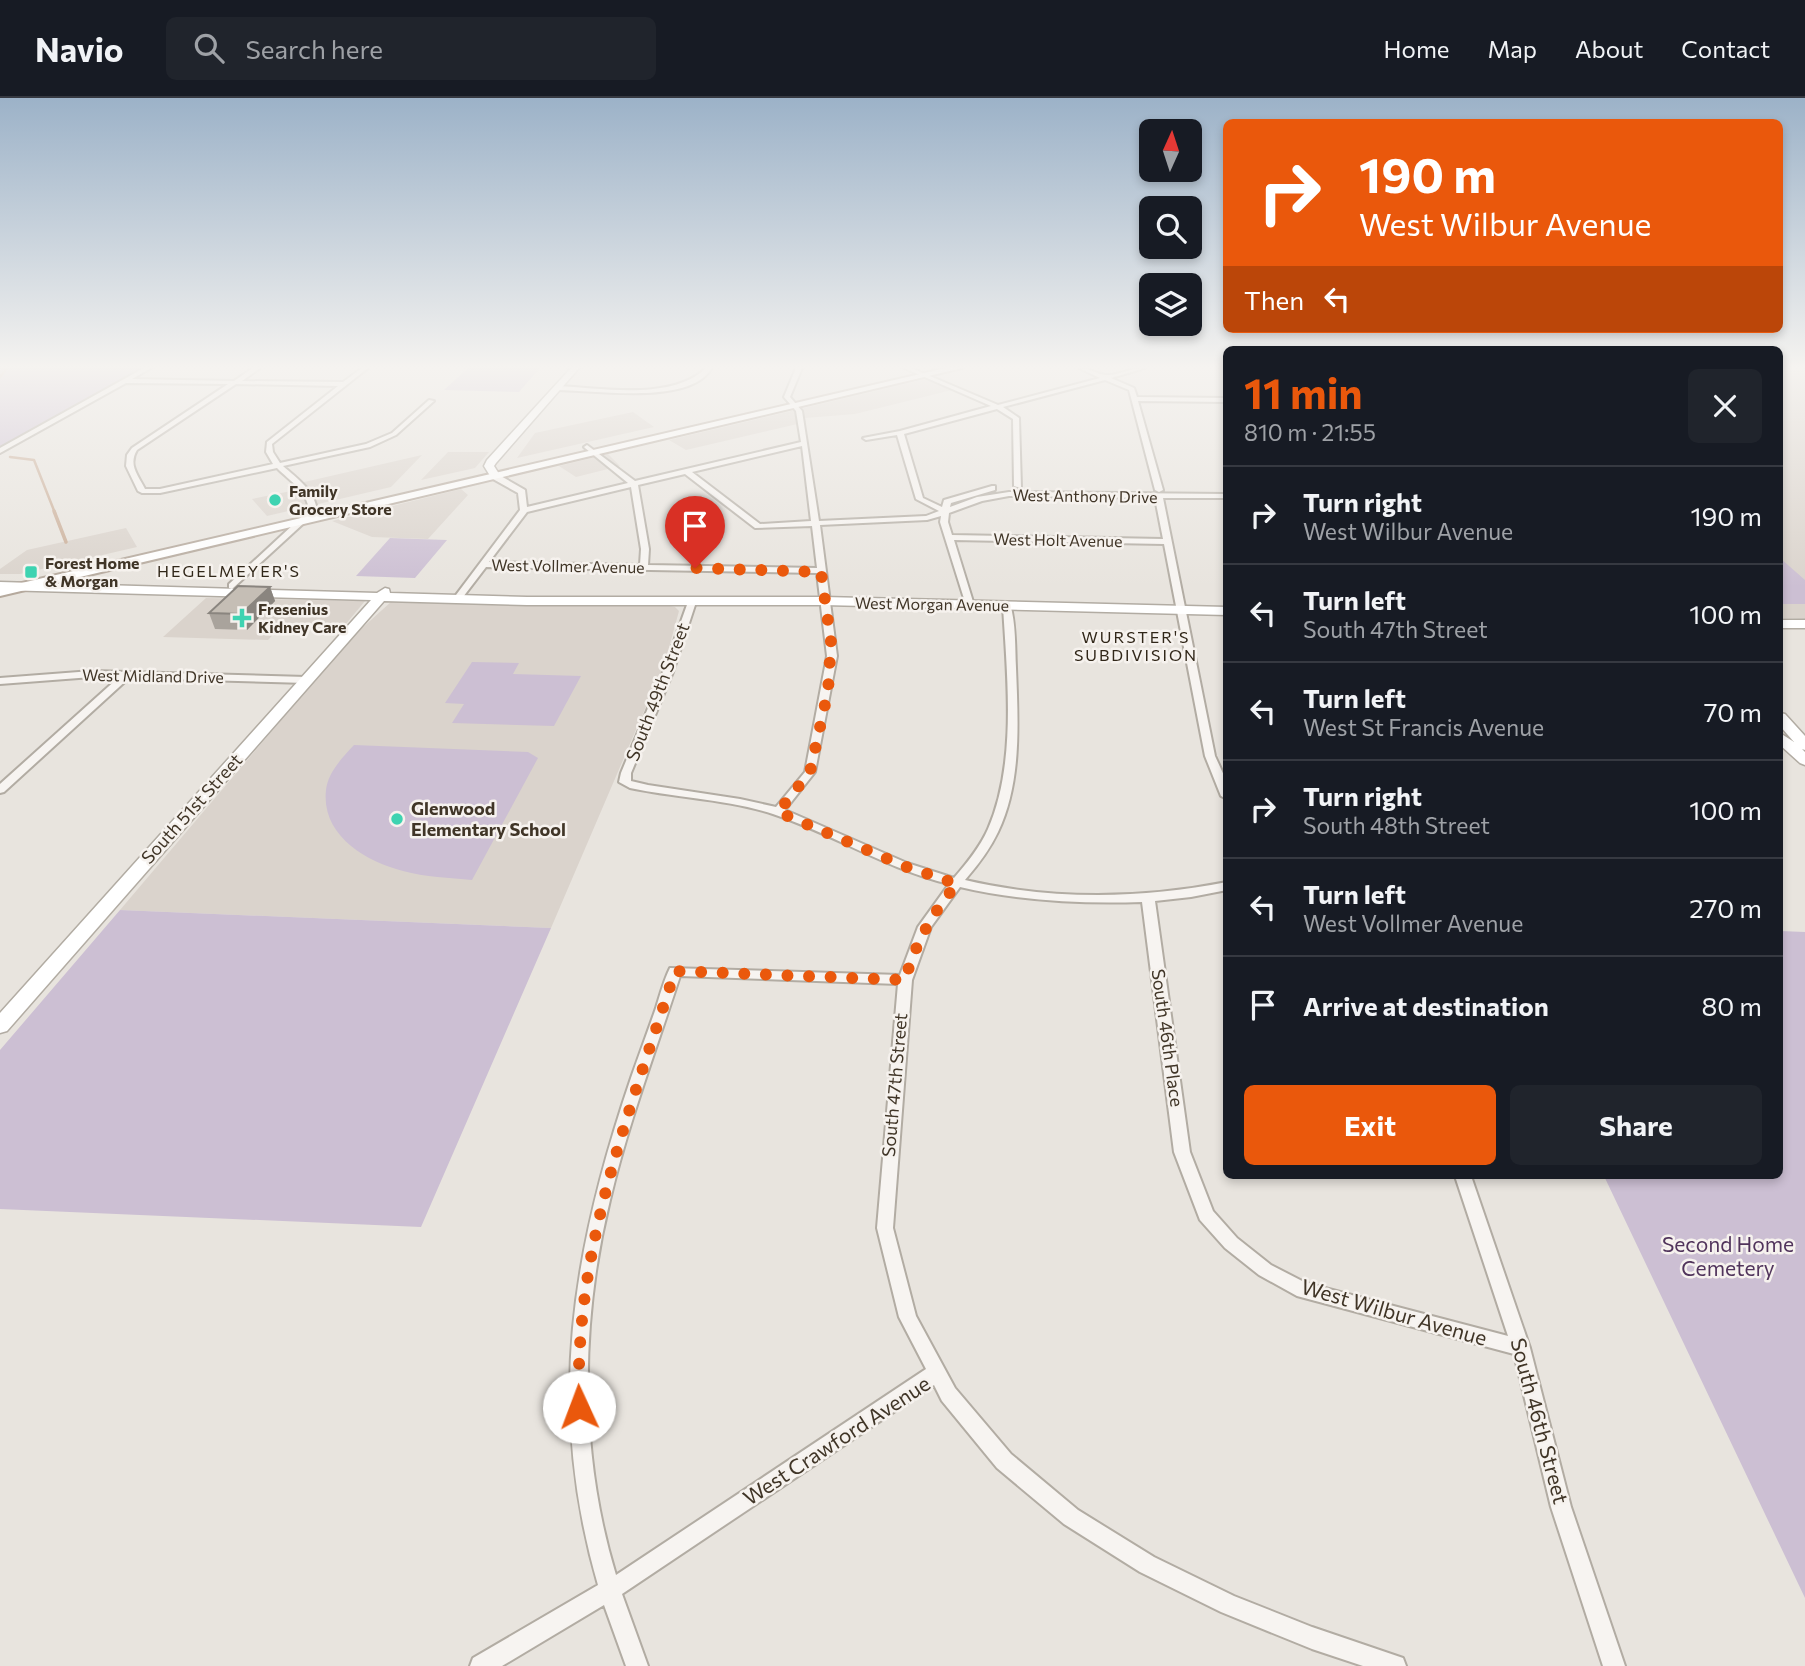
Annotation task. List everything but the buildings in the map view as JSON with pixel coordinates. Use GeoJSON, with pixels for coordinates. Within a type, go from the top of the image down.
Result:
{"type":"FeatureCollection","features":[{"type":"Feature","properties":{"kind":"main road"},"geometry":{"type":"LineString","coordinates":[[0,592],[20,583],[313,511],[632,441]]}},
{"type":"Feature","properties":{"kind":"main road"},"geometry":{"type":"LineString","coordinates":[[0,583],[48,581],[303,522],[495,472]]}},
{"type":"Feature","properties":{"kind":"street"},"geometry":{"type":"LineString","coordinates":[[0,451],[18,441]]}},
{"type":"Feature","properties":{"kind":"street"},"geometry":{"type":"LineString","coordinates":[[143,441],[131,453],[129,468],[145,493],[368,446],[380,441]]}},
{"type":"Feature","properties":{"kind":"street"},"geometry":{"type":"LineString","coordinates":[[231,589],[313,511],[312,500],[267,449],[271,441]]}},
{"type":"Feature","properties":{"kind":"street"},"geometry":{"type":"LineString","coordinates":[[511,441],[491,462],[495,472],[523,492],[524,510]]}},
{"type":"Feature","properties":{"kind":"street"},"geometry":{"type":"LineString","coordinates":[[902,441],[920,499],[946,512],[944,522],[970,605]]}},
{"type":"Feature","properties":{"kind":"street"},"geometry":{"type":"LineString","coordinates":[[1017,441],[1018,486]]}},
{"type":"Feature","properties":{"kind":"street"},"geometry":{"type":"LineString","coordinates":[[1146,441],[1212,764],[1223,787]]}},
{"type":"Feature","properties":{"kind":"street"},"geometry":{"type":"LineString","coordinates":[[460,595],[524,510],[803,444],[817,524],[832,663],[817,748],[804,782],[778,812],[904,866],[957,884],[1059,896],[1148,897],[1223,887]]}},
{"type":"Feature","properties":{"kind":"street"},"geometry":{"type":"LineString","coordinates":[[591,451],[634,485],[645,549],[644,567]]}},
{"type":"Feature","properties":{"kind":"street","name":"West Anthony Drive"},"geometry":{"type":"LineString","coordinates":[[687,472],[758,526],[927,518],[980,499],[1009,494],[1159,494],[1223,489]]}},
{"type":"Feature","properties":{"kind":"street","name":"West Anthony Drive"},"geometry":{"type":"LineString","coordinates":[[946,512],[947,502],[959,496],[1018,486],[1223,496]]}},
{"type":"Feature","properties":{"kind":"street","name":"West Holt Avenue"},"geometry":{"type":"LineString","coordinates":[[949,537],[1167,542]]}},
{"type":"Feature","properties":{"kind":"street","name":"West Vollmer Avenue"},"geometry":{"type":"LineString","coordinates":[[482,564],[821,572]]}},
{"type":"Feature","properties":{"kind":"street","name":"West Morgan Avenue"},"geometry":{"type":"LineString","coordinates":[[48,581],[231,589]]}},
{"type":"Feature","properties":{"kind":"street","name":"West Morgan Avenue"},"geometry":{"type":"LineString","coordinates":[[20,583],[554,600],[824,601],[1223,611]]}},
{"type":"Feature","properties":{"kind":"street","name":"West Morgan Avenue"},"geometry":{"type":"LineString","coordinates":[[383,594],[554,600]]}},
{"type":"Feature","properties":{"kind":"street","name":"South 51st Street"},"geometry":{"type":"LineString","coordinates":[[0,1027],[383,594]]}},
{"type":"Feature","properties":{"kind":"street","name":"South 49th Street"},"geometry":{"type":"LineString","coordinates":[[692,601],[668,673],[626,773],[625,782],[778,812]]}},
{"type":"Feature","properties":{"kind":"street","name":"South 47th Street"},"geometry":{"type":"LineString","coordinates":[[934,1374],[906,1315],[893,1274],[885,1228],[905,980],[913,950],[928,921],[972,867],[994,829],[1007,793],[1010,725],[1007,606]]}},
{"type":"Feature","properties":{"kind":"street"},"geometry":{"type":"LineString","coordinates":[[1783,624],[1805,624]]}},
{"type":"Feature","properties":{"kind":"street"},"geometry":{"type":"LineString","coordinates":[[0,790],[128,674]]}},
{"type":"Feature","properties":{"kind":"street","name":"West Midland Drive"},"geometry":{"type":"LineString","coordinates":[[0,681],[51,676],[128,674],[306,680]]}},
{"type":"Feature","properties":{"kind":"street"},"geometry":{"type":"LineString","coordinates":[[1783,720],[1805,745]]}},
{"type":"Feature","properties":{"kind":"street"},"geometry":{"type":"LineString","coordinates":[[1783,740],[1805,760]]}},
{"type":"Feature","properties":{"kind":"street","name":"South 46th Place"},"geometry":{"type":"LineString","coordinates":[[1148,897],[1182,1152],[1190,1178]]}},
{"type":"Feature","properties":{"kind":"street"},"geometry":{"type":"LineString","coordinates":[[637,1666],[608,1592],[589,1516],[583,1465],[578,1368],[580,1322],[600,1209],[675,971],[905,980]]}},
{"type":"Feature","properties":{"kind":"street","name":"West Wilbur Avenue"},"geometry":{"type":"LineString","coordinates":[[1190,1178],[1206,1215],[1231,1243],[1265,1270],[1303,1290],[1521,1348]]}},
{"type":"Feature","properties":{"kind":"street","name":"South 46th Street"},"geometry":{"type":"LineString","coordinates":[[1464,1179],[1521,1348],[1561,1507],[1614,1666]]}},
{"type":"Feature","properties":{"kind":"street","name":"West Crawford Avenue"},"geometry":{"type":"LineString","coordinates":[[481,1666],[608,1592],[934,1374],[971,1426],[1002,1460],[1068,1516],[1116,1546],[1193,1587],[1284,1627],[1395,1666]]}},
{"type":"Feature","properties":{"kind":"shaded area"},"geometry":{"type":"Polygon","coordinates":[[[529,441],[591,441],[517,458],[529,441]]]}},
{"type":"Feature","properties":{"kind":"shaded area"},"geometry":{"type":"Polygon","coordinates":[[[671,441],[724,441],[686,450],[671,441]]]}},
{"type":"Feature","properties":{"kind":"shaded area"},"geometry":{"type":"Polygon","coordinates":[[[1783,441],[1805,441],[1805,619],[1783,618],[1783,441]]]}},
{"type":"Feature","properties":{"kind":"shaded area"},"geometry":{"type":"Polygon","coordinates":[[[448,452],[489,452],[475,468],[421,480],[448,452]]]}},
{"type":"Feature","properties":{"kind":"shaded area"},"geometry":{"type":"Polygon","coordinates":[[[608,454],[620,466],[576,477],[559,466],[608,454]]]}},
{"type":"Feature","properties":{"kind":"shaded area"},"geometry":{"type":"Polygon","coordinates":[[[422,455],[391,487],[267,516],[252,499],[291,491],[287,486],[422,455]]]}},
{"type":"Feature","properties":{"kind":"shaded area"},"geometry":{"type":"Polygon","coordinates":[[[461,489],[468,495],[428,539],[372,537],[332,521],[461,489]]]}},
{"type":"Feature","properties":{"kind":"shaded area"},"geometry":{"type":"Polygon","coordinates":[[[126,528],[137,547],[20,574],[0,574],[0,569],[27,550],[126,528]]]}},
{"type":"Feature","properties":{"kind":"shaded area"},"geometry":{"type":"Polygon","coordinates":[[[206,598],[365,601],[345,625],[284,623],[268,640],[163,637],[206,598]]]}},
{"type":"Feature","properties":{"kind":"shaded area","name":"Glenwood Elementary School"},"geometry":{"type":"Polygon","coordinates":[[[392,601],[664,605],[675,607],[679,611],[665,662],[551,928],[120,910],[350,639],[392,601]]]}},
{"type":"Feature","properties":{"kind":"green space"},"geometry":{"type":"Polygon","coordinates":[[[0,441],[12,441],[0,448],[0,441]]]}},
{"type":"Feature","properties":{"kind":"green space"},"geometry":{"type":"Polygon","coordinates":[[[390,538],[447,540],[415,578],[356,576],[390,538]]]}},
{"type":"Feature","properties":{"kind":"green space"},"geometry":{"type":"Polygon","coordinates":[[[1783,561],[1805,580],[1805,604],[1783,604],[1783,561]]]}},
{"type":"Feature","properties":{"kind":"green space"},"geometry":{"type":"Polygon","coordinates":[[[472,662],[519,663],[513,674],[581,676],[554,726],[452,723],[464,704],[445,703],[472,662]]]}},
{"type":"Feature","properties":{"kind":"green space"},"geometry":{"type":"Polygon","coordinates":[[[354,745],[528,752],[538,758],[472,880],[403,871],[361,853],[338,833],[326,806],[327,783],[354,745]]]}},
{"type":"Feature","properties":{"kind":"green space"},"geometry":{"type":"Polygon","coordinates":[[[120,910],[551,928],[421,1227],[0,1209],[0,1050],[120,910]]]}},
{"type":"Feature","properties":{"kind":"green space","name":"Second Home Cemetery"},"geometry":{"type":"Polygon","coordinates":[[[1783,931],[1805,932],[1805,1598],[1605,1179],[1783,1179],[1783,931]]]}},
{"type":"Feature","properties":{"kind":"waterway"},"geometry":{"type":"LineString","coordinates":[[10,457],[34,460],[55,513]]}},
{"type":"Feature","properties":{"kind":"waterway"},"geometry":{"type":"LineString","coordinates":[[54,511],[66,542]]}},
{"type":"Feature","properties":{"kind":"place","name":"Family Grocery Store"},"geometry":{"type":"Point","coordinates":[275,500]}},
{"type":"Feature","properties":{"kind":"place","name":"Forest Home & Morgan"},"geometry":{"type":"Point","coordinates":[31,572]}},
{"type":"Feature","properties":{"kind":"place","name":"Fresenius Kidney Care"},"geometry":{"type":"Point","coordinates":[242,618]}},
{"type":"Feature","properties":{"kind":"place","name":"Glenwood Elementary School"},"geometry":{"type":"Point","coordinates":[397,819]}},
{"type":"Feature","properties":{"kind":"district","name":"HEGELMEYER'S"},"geometry":{"type":"Point","coordinates":[229,571]}},
{"type":"Feature","properties":{"kind":"district","name":"WURSTER'S SUBDIVISION"},"geometry":{"type":"Point","coordinates":[1136,646]}},
{"type":"Feature","properties":{"kind":"route"},"geometry":{"type":"LineString","coordinates":[[579,1407],[580,1322],[594,1232],[675,971],[905,980],[913,950],[928,921],[957,884],[904,866],[778,812],[810,772],[828,691],[832,656],[821,572],[695,568]]}}]}
